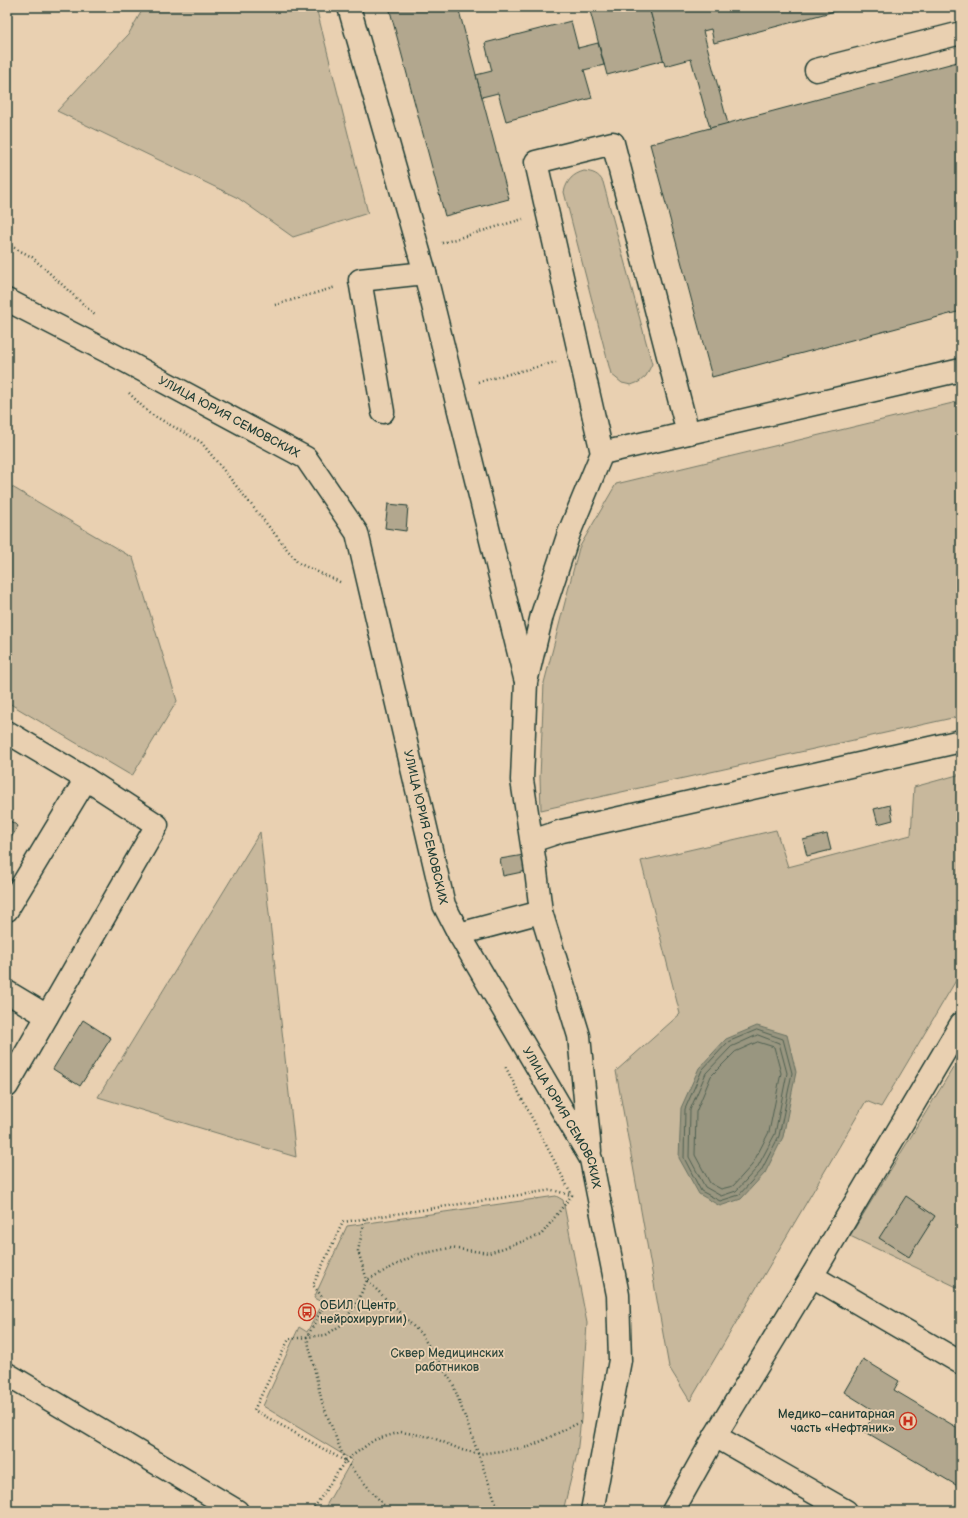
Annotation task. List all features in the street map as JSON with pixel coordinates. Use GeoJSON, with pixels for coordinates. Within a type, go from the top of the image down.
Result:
{"type":"FeatureCollection","features":[{"type":"Feature","properties":{"kind":"street"},"geometry":{"type":"LineString","coordinates":[[349,7],[425,273],[526,682]]}},
{"type":"Feature","properties":{"kind":"street"},"geometry":{"type":"LineString","coordinates":[[816,70],[961,33]]}},
{"type":"Feature","properties":{"kind":"street"},"geometry":{"type":"LineString","coordinates":[[591,1159],[580,1036],[541,912],[532,841],[522,780],[526,682],[542,615],[569,533],[602,453],[536,162],[613,143],[688,433]]}},
{"type":"Feature","properties":{"kind":"street"},"geometry":{"type":"LineString","coordinates":[[383,412],[360,280],[425,273]]}},
{"type":"Feature","properties":{"kind":"street","name":"УЛИЦА ЮРИЯ СЕМОВСКИХ"},"geometry":{"type":"LineString","coordinates":[[7,300],[114,355],[306,458],[357,533],[444,905],[459,934],[591,1159],[618,1295],[620,1360],[592,1511]]}},
{"type":"Feature","properties":{"kind":"street"},"geometry":{"type":"LineString","coordinates":[[602,453],[961,370]]}},
{"type":"Feature","properties":{"kind":"street"},"geometry":{"type":"LineString","coordinates":[[7,732],[86,779],[157,824],[7,1086]]}},
{"type":"Feature","properties":{"kind":"street"},"geometry":{"type":"LineString","coordinates":[[532,841],[562,831],[961,741]]}},
{"type":"Feature","properties":{"kind":"street"},"geometry":{"type":"LineString","coordinates":[[7,910],[86,779]]}},
{"type":"Feature","properties":{"kind":"street"},"geometry":{"type":"LineString","coordinates":[[459,934],[541,912]]}},
{"type":"Feature","properties":{"kind":"street"},"geometry":{"type":"LineString","coordinates":[[7,992],[47,1016]]}},
{"type":"Feature","properties":{"kind":"street"},"geometry":{"type":"LineString","coordinates":[[673,1511],[715,1436],[812,1276],[961,1024]]}},
{"type":"Feature","properties":{"kind":"street"},"geometry":{"type":"LineString","coordinates":[[812,1276],[961,1363]]}},
{"type":"Feature","properties":{"kind":"street"},"geometry":{"type":"LineString","coordinates":[[7,1374],[237,1511]]}},
{"type":"Feature","properties":{"kind":"street"},"geometry":{"type":"LineString","coordinates":[[715,1436],[846,1511]]}},
{"type":"Feature","properties":{"kind":"path"},"geometry":{"type":"LineString","coordinates":[[458,239],[547,211]]}},
{"type":"Feature","properties":{"kind":"path"},"geometry":{"type":"LineString","coordinates":[[7,244],[32,257],[100,318]]}},
{"type":"Feature","properties":{"kind":"path"},"geometry":{"type":"LineString","coordinates":[[275,305],[360,280]]}},
{"type":"Feature","properties":{"kind":"path"},"geometry":{"type":"LineString","coordinates":[[504,375],[527,370]]}},
{"type":"Feature","properties":{"kind":"path"},"geometry":{"type":"LineString","coordinates":[[129,393],[149,412],[201,442],[298,563],[344,584]]}},
{"type":"Feature","properties":{"kind":"path"},"geometry":{"type":"LineString","coordinates":[[503,1063],[572,1196],[573,1203]]}},
{"type":"Feature","properties":{"kind":"path"},"geometry":{"type":"LineString","coordinates":[[345,1461],[322,1402],[307,1337],[326,1302],[314,1285],[343,1222],[552,1190],[572,1196]]}},
{"type":"Feature","properties":{"kind":"path"},"geometry":{"type":"LineString","coordinates":[[389,1511],[345,1461],[254,1410],[289,1339],[326,1335],[341,1325],[356,1305],[367,1280],[415,1255],[450,1248],[489,1253],[541,1235],[572,1196]]}},
{"type":"Feature","properties":{"kind":"path"},"geometry":{"type":"LineString","coordinates":[[365,1219],[358,1251],[367,1280],[421,1334],[453,1384],[496,1503],[501,1511]]}},
{"type":"Feature","properties":{"kind":"path"},"geometry":{"type":"LineString","coordinates":[[315,1511],[314,1508],[345,1461],[374,1440],[402,1432],[431,1437],[462,1450],[479,1454],[529,1447],[583,1420]]}},
{"type":"Feature","properties":{"kind":"green space"},"geometry":{"type":"Polygon","coordinates":[[[144,7],[316,7],[368,213],[293,237],[238,198],[57,111],[128,35],[144,7]]]}},
{"type":"Feature","properties":{"kind":"green space"},"geometry":{"type":"Polygon","coordinates":[[[584,171],[595,174],[600,177],[603,182],[652,364],[646,376],[639,382],[631,385],[622,383],[611,374],[564,192],[571,178],[584,171]]]}},
{"type":"Feature","properties":{"kind":"green space"},"geometry":{"type":"Polygon","coordinates":[[[961,401],[961,716],[541,810],[540,777],[544,683],[579,548],[616,484],[961,401]]]}},
{"type":"Feature","properties":{"kind":"green space"},"geometry":{"type":"Polygon","coordinates":[[[7,484],[133,558],[177,701],[132,776],[7,702],[7,484]]]}},
{"type":"Feature","properties":{"kind":"green space"},"geometry":{"type":"Polygon","coordinates":[[[961,774],[961,972],[881,1107],[866,1101],[690,1401],[669,1367],[616,1071],[680,1014],[641,861],[776,830],[788,867],[911,835],[914,787],[961,774]]]}},
{"type":"Feature","properties":{"kind":"green space"},"geometry":{"type":"Polygon","coordinates":[[[260,832],[296,1157],[98,1097],[260,832]]]}},
{"type":"Feature","properties":{"kind":"green space"},"geometry":{"type":"Polygon","coordinates":[[[961,1055],[961,1289],[850,1236],[961,1055]]]}},
{"type":"Feature","properties":{"kind":"green space","name":"Сквер Медицинских работников"},"geometry":{"type":"Polygon","coordinates":[[[556,1196],[563,1200],[587,1323],[581,1419],[577,1454],[563,1511],[323,1511],[352,1460],[263,1406],[299,1327],[307,1332],[323,1303],[314,1298],[347,1226],[556,1196]]]}},
{"type":"Feature","properties":{"kind":"water"},"geometry":{"type":"Polygon","coordinates":[[[757,1026],[787,1035],[796,1072],[783,1137],[765,1173],[741,1199],[720,1206],[699,1194],[679,1158],[681,1108],[699,1068],[726,1039],[757,1026]]]}},
{"type":"Feature","properties":{"kind":"building"},"geometry":{"type":"Polygon","coordinates":[[[389,7],[458,7],[509,199],[445,216],[389,7]]]}},
{"type":"Feature","properties":{"kind":"building"},"geometry":{"type":"Polygon","coordinates":[[[589,7],[649,7],[664,60],[607,75],[589,7]]]}},
{"type":"Feature","properties":{"kind":"building"},"geometry":{"type":"Polygon","coordinates":[[[649,7],[850,7],[714,43],[711,29],[703,31],[728,124],[710,128],[691,59],[665,66],[649,7]]]}},
{"type":"Feature","properties":{"kind":"building"},"geometry":{"type":"Polygon","coordinates":[[[571,21],[578,48],[598,43],[604,65],[584,70],[592,98],[506,121],[498,93],[482,97],[476,75],[492,71],[485,43],[571,21]]]}},
{"type":"Feature","properties":{"kind":"building"},"geometry":{"type":"Polygon","coordinates":[[[961,61],[961,311],[712,377],[650,144],[961,61]]]}},
{"type":"Feature","properties":{"kind":"building"},"geometry":{"type":"Polygon","coordinates":[[[388,504],[408,506],[406,531],[385,528],[388,504]]]}},
{"type":"Feature","properties":{"kind":"building"},"geometry":{"type":"Polygon","coordinates":[[[890,805],[893,820],[878,824],[874,809],[890,805]]]}},
{"type":"Feature","properties":{"kind":"building"},"geometry":{"type":"Polygon","coordinates":[[[7,819],[18,826],[7,845],[7,819]]]}},
{"type":"Feature","properties":{"kind":"building"},"geometry":{"type":"Polygon","coordinates":[[[827,834],[831,850],[807,856],[803,840],[827,834]]]}},
{"type":"Feature","properties":{"kind":"building"},"geometry":{"type":"Polygon","coordinates":[[[524,855],[527,871],[503,876],[500,859],[524,855]]]}},
{"type":"Feature","properties":{"kind":"building"},"geometry":{"type":"Polygon","coordinates":[[[83,1020],[111,1038],[80,1086],[53,1069],[83,1020]]]}},
{"type":"Feature","properties":{"kind":"building"},"geometry":{"type":"Polygon","coordinates":[[[906,1196],[935,1216],[909,1257],[879,1238],[906,1196]]]}},
{"type":"Feature","properties":{"kind":"building","name":"Медико–санитарная часть «Нефтяник»"},"geometry":{"type":"Polygon","coordinates":[[[863,1359],[899,1381],[894,1390],[961,1430],[961,1488],[864,1431],[876,1412],[844,1392],[863,1359]]]}},
{"type":"Feature","properties":{"kind":"place","name":"ОБИЛ (Центр нейрохирургии)"},"geometry":{"type":"Point","coordinates":[307,1312]}},
{"type":"Feature","properties":{"kind":"place","name":"Медико–санитарная часть «Нефтяник»"},"geometry":{"type":"Point","coordinates":[908,1421]}}]}
